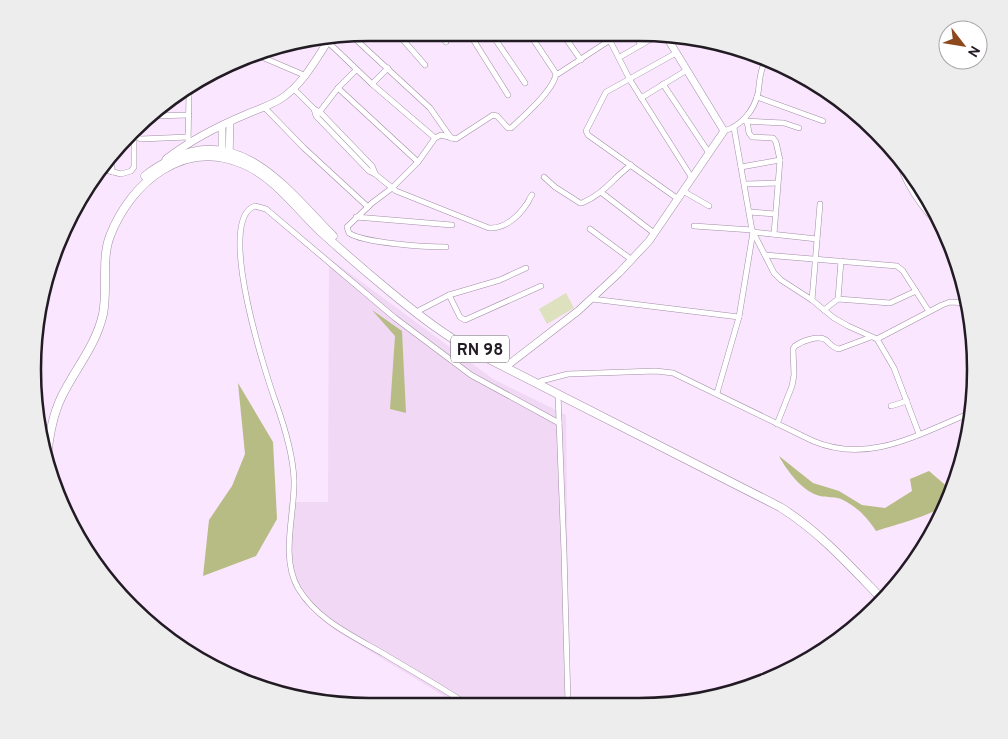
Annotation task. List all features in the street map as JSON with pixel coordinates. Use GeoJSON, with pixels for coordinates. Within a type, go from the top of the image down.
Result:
{"type":"FeatureCollection","features":[{"type":"Feature","properties":{"kind":"main road","name":"RN 98"},"geometry":{"type":"LineString","coordinates":[[49,437],[58,405],[91,348],[101,323],[105,299],[107,247],[115,219],[128,195],[141,179],[158,166],[190,152],[208,149],[254,162],[268,172],[348,250],[420,310],[453,334],[508,365],[761,491],[792,509],[817,527],[837,546],[879,593]]}},
{"type":"Feature","properties":{"kind":"main road","name":"RN 98"},"geometry":{"type":"LineString","coordinates":[[111,232],[131,197],[155,174],[191,159],[226,154],[266,177],[345,254],[438,330],[473,351],[753,492],[791,514],[825,541],[878,594]]}},
{"type":"Feature","properties":{"kind":"street"},"geometry":{"type":"LineString","coordinates":[[359,41],[430,108],[451,138]]}},
{"type":"Feature","properties":{"kind":"street"},"geometry":{"type":"LineString","coordinates":[[405,41],[425,65]]}},
{"type":"Feature","properties":{"kind":"street"},"geometry":{"type":"LineString","coordinates":[[476,41],[508,95]]}},
{"type":"Feature","properties":{"kind":"street"},"geometry":{"type":"LineString","coordinates":[[497,41],[525,83]]}},
{"type":"Feature","properties":{"kind":"street"},"geometry":{"type":"LineString","coordinates":[[446,247],[428,247],[362,239],[352,235],[347,230],[349,224],[356,217],[392,188],[418,162],[435,138],[442,135],[456,139],[493,115],[497,116],[508,128],[511,128],[539,102],[554,82],[556,73],[535,41]]}},
{"type":"Feature","properties":{"kind":"street"},"geometry":{"type":"LineString","coordinates":[[568,41],[580,60]]}},
{"type":"Feature","properties":{"kind":"street"},"geometry":{"type":"LineString","coordinates":[[556,73],[560,73],[608,41]]}},
{"type":"Feature","properties":{"kind":"street"},"geometry":{"type":"LineString","coordinates":[[611,41],[630,80],[692,178]]}},
{"type":"Feature","properties":{"kind":"street"},"geometry":{"type":"LineString","coordinates":[[640,41],[642,45]]}},
{"type":"Feature","properties":{"kind":"street"},"geometry":{"type":"LineString","coordinates":[[620,57],[648,41]]}},
{"type":"Feature","properties":{"kind":"street"},"geometry":{"type":"LineString","coordinates":[[670,43],[686,70],[731,130],[745,184],[753,231],[777,276],[848,326],[874,338],[894,368],[919,434]]}},
{"type":"Feature","properties":{"kind":"street"},"geometry":{"type":"LineString","coordinates":[[158,166],[188,140],[248,113],[265,108],[283,97],[304,75],[326,44]]}},
{"type":"Feature","properties":{"kind":"street"},"geometry":{"type":"LineString","coordinates":[[332,44],[356,70],[435,138]]}},
{"type":"Feature","properties":{"kind":"street"},"geometry":{"type":"LineString","coordinates":[[676,53],[609,90],[604,95],[586,131],[588,135],[678,200]]}},
{"type":"Feature","properties":{"kind":"street"},"geometry":{"type":"LineString","coordinates":[[266,58],[304,75]]}},
{"type":"Feature","properties":{"kind":"street"},"geometry":{"type":"LineString","coordinates":[[508,365],[578,311],[632,260],[678,200],[709,154],[731,130],[745,121],[757,98],[759,75],[763,66]]}},
{"type":"Feature","properties":{"kind":"street"},"geometry":{"type":"LineString","coordinates":[[372,84],[388,68]]}},
{"type":"Feature","properties":{"kind":"street"},"geometry":{"type":"LineString","coordinates":[[318,114],[338,88],[356,70]]}},
{"type":"Feature","properties":{"kind":"street"},"geometry":{"type":"LineString","coordinates":[[641,98],[686,70]]}},
{"type":"Feature","properties":{"kind":"street"},"geometry":{"type":"LineString","coordinates":[[663,84],[709,154]]}},
{"type":"Feature","properties":{"kind":"street"},"geometry":{"type":"LineString","coordinates":[[293,88],[369,171],[392,188],[489,228],[499,227],[518,215],[532,195]]}},
{"type":"Feature","properties":{"kind":"street"},"geometry":{"type":"LineString","coordinates":[[338,88],[418,162]]}},
{"type":"Feature","properties":{"kind":"street"},"geometry":{"type":"LineString","coordinates":[[188,140],[190,95]]}},
{"type":"Feature","properties":{"kind":"street"},"geometry":{"type":"LineString","coordinates":[[757,98],[823,121]]}},
{"type":"Feature","properties":{"kind":"street"},"geometry":{"type":"LineString","coordinates":[[265,108],[304,148],[368,207]]}},
{"type":"Feature","properties":{"kind":"street"},"geometry":{"type":"LineString","coordinates":[[162,115],[189,114]]}},
{"type":"Feature","properties":{"kind":"street"},"geometry":{"type":"LineString","coordinates":[[745,121],[784,123],[799,128]]}},
{"type":"Feature","properties":{"kind":"street"},"geometry":{"type":"LineString","coordinates":[[745,121],[749,134],[752,137],[775,139],[780,160],[774,234]]}},
{"type":"Feature","properties":{"kind":"street"},"geometry":{"type":"LineString","coordinates":[[226,154],[230,122]]}},
{"type":"Feature","properties":{"kind":"street"},"geometry":{"type":"LineString","coordinates":[[222,126],[226,154]]}},
{"type":"Feature","properties":{"kind":"street"},"geometry":{"type":"LineString","coordinates":[[137,137],[188,140]]}},
{"type":"Feature","properties":{"kind":"street"},"geometry":{"type":"LineString","coordinates":[[108,171],[124,174],[133,170],[132,142]]}},
{"type":"Feature","properties":{"kind":"street"},"geometry":{"type":"LineString","coordinates":[[741,167],[780,160]]}},
{"type":"Feature","properties":{"kind":"street"},"geometry":{"type":"LineString","coordinates":[[544,177],[555,187],[580,203],[595,198],[602,193],[618,174],[631,165]]}},
{"type":"Feature","properties":{"kind":"street"},"geometry":{"type":"LineString","coordinates":[[112,166],[112,172]]}},
{"type":"Feature","properties":{"kind":"street"},"geometry":{"type":"LineString","coordinates":[[745,184],[777,183]]}},
{"type":"Feature","properties":{"kind":"street"},"geometry":{"type":"LineString","coordinates":[[912,188],[924,208]]}},
{"type":"Feature","properties":{"kind":"street"},"geometry":{"type":"LineString","coordinates":[[683,191],[709,206]]}},
{"type":"Feature","properties":{"kind":"street"},"geometry":{"type":"LineString","coordinates":[[602,193],[654,233]]}},
{"type":"Feature","properties":{"kind":"street"},"geometry":{"type":"LineString","coordinates":[[812,300],[820,204]]}},
{"type":"Feature","properties":{"kind":"street"},"geometry":{"type":"LineString","coordinates":[[457,698],[335,626],[305,598],[293,576],[290,556],[294,491],[292,465],[283,423],[260,355],[246,300],[241,248],[242,226],[246,212],[253,207],[264,208],[396,318],[471,375],[560,422]]}},
{"type":"Feature","properties":{"kind":"street"},"geometry":{"type":"LineString","coordinates":[[750,212],[775,214]]}},
{"type":"Feature","properties":{"kind":"street"},"geometry":{"type":"LineString","coordinates":[[356,217],[452,225]]}},
{"type":"Feature","properties":{"kind":"street"},"geometry":{"type":"LineString","coordinates":[[694,226],[817,239]]}},
{"type":"Feature","properties":{"kind":"street"},"geometry":{"type":"LineString","coordinates":[[590,230],[632,260]]}},
{"type":"Feature","properties":{"kind":"street"},"geometry":{"type":"LineString","coordinates":[[716,394],[739,317],[753,231]]}},
{"type":"Feature","properties":{"kind":"street"},"geometry":{"type":"LineString","coordinates":[[765,255],[897,266],[903,271],[928,310]]}},
{"type":"Feature","properties":{"kind":"street"},"geometry":{"type":"LineString","coordinates":[[824,310],[838,298],[841,261]]}},
{"type":"Feature","properties":{"kind":"street"},"geometry":{"type":"LineString","coordinates":[[420,310],[449,295],[500,280],[526,268]]}},
{"type":"Feature","properties":{"kind":"street"},"geometry":{"type":"LineString","coordinates":[[449,295],[460,317],[466,320],[541,286]]}},
{"type":"Feature","properties":{"kind":"street"},"geometry":{"type":"LineString","coordinates":[[838,298],[890,303],[916,290]]}},
{"type":"Feature","properties":{"kind":"street"},"geometry":{"type":"LineString","coordinates":[[592,299],[739,317]]}},
{"type":"Feature","properties":{"kind":"street"},"geometry":{"type":"LineString","coordinates":[[777,424],[792,386],[794,375],[793,351],[795,346],[820,338],[824,339],[834,348],[839,349],[874,338],[928,310],[946,303],[960,303]]}},
{"type":"Feature","properties":{"kind":"street"},"geometry":{"type":"LineString","coordinates":[[516,369],[515,363],[517,358]]}},
{"type":"Feature","properties":{"kind":"street"},"geometry":{"type":"LineString","coordinates":[[541,380],[568,374],[662,371],[679,375],[821,445],[846,450],[863,451],[880,448],[963,416]]}},
{"type":"Feature","properties":{"kind":"street"},"geometry":{"type":"LineString","coordinates":[[558,394],[568,698]]}},
{"type":"Feature","properties":{"kind":"street"},"geometry":{"type":"LineString","coordinates":[[892,406],[907,401]]}},
{"type":"Feature","properties":{"kind":"shaded area"},"geometry":{"type":"Polygon","coordinates":[[[329,258],[493,379],[566,415],[569,698],[447,698],[335,630],[305,604],[294,587],[286,554],[289,502],[328,502],[329,258]]]}},
{"type":"Feature","properties":{"kind":"green space"},"geometry":{"type":"Polygon","coordinates":[[[566,293],[574,308],[547,324],[539,309],[566,293]]]}},
{"type":"Feature","properties":{"kind":"green space"},"geometry":{"type":"Polygon","coordinates":[[[372,310],[402,331],[406,413],[390,409],[395,336],[372,310]]]}},
{"type":"Feature","properties":{"kind":"green space"},"geometry":{"type":"Polygon","coordinates":[[[238,383],[273,442],[277,519],[256,556],[203,576],[209,520],[232,486],[245,454],[238,383]]]}},
{"type":"Feature","properties":{"kind":"green space"},"geometry":{"type":"Polygon","coordinates":[[[779,456],[813,483],[839,491],[862,505],[885,508],[912,491],[910,479],[929,471],[945,485],[935,510],[876,531],[862,513],[853,506],[837,498],[814,494],[802,486],[786,468],[779,456]]]}}]}
